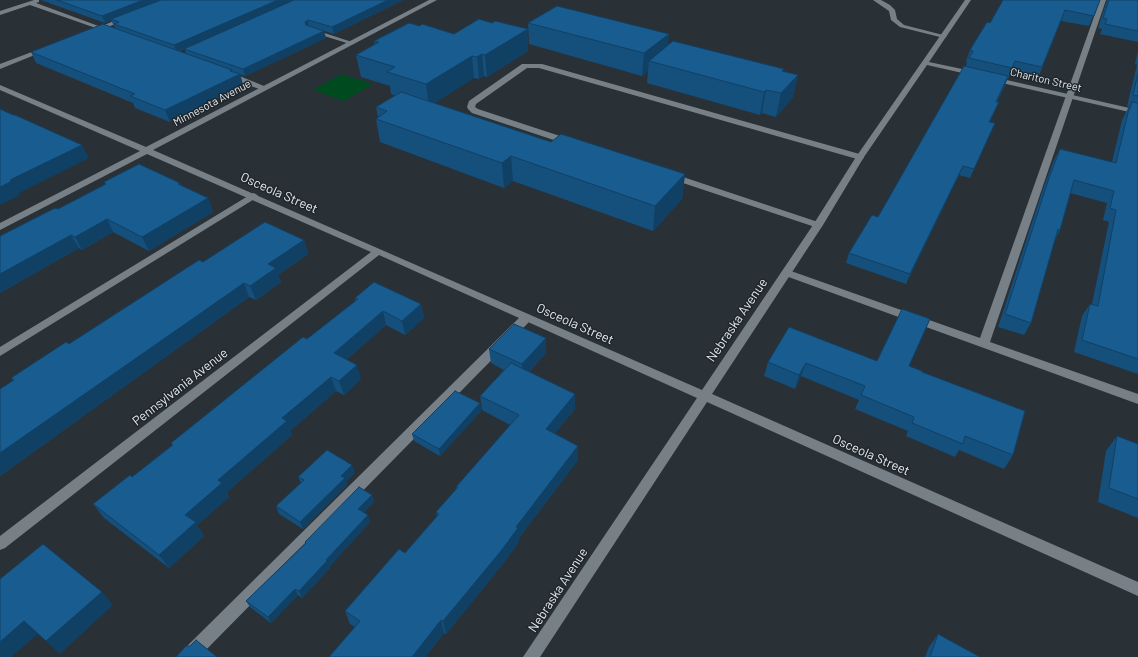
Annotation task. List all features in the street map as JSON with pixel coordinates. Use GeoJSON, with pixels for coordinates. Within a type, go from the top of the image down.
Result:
{"type":"FeatureCollection","features":[{"type":"Feature","properties":{"kind":"street"},"geometry":{"type":"LineString","coordinates":[[0,14],[39,0]]}},
{"type":"Feature","properties":{"kind":"street","name":"Minnesota Avenue"},"geometry":{"type":"LineString","coordinates":[[0,227],[434,0]]}},
{"type":"Feature","properties":{"kind":"street"},"geometry":{"type":"LineString","coordinates":[[876,0],[888,6],[892,10],[894,20],[902,26],[944,36]]}},
{"type":"Feature","properties":{"kind":"street","name":"Nebraska Avenue"},"geometry":{"type":"LineString","coordinates":[[531,657],[703,396],[787,273],[860,157],[968,0]]}},
{"type":"Feature","properties":{"kind":"street"},"geometry":{"type":"LineString","coordinates":[[984,343],[1103,0]]}},
{"type":"Feature","properties":{"kind":"street"},"geometry":{"type":"LineString","coordinates":[[30,3],[114,33]]}},
{"type":"Feature","properties":{"kind":"street"},"geometry":{"type":"LineString","coordinates":[[86,34],[136,14]]}},
{"type":"Feature","properties":{"kind":"street"},"geometry":{"type":"LineString","coordinates":[[310,30],[352,42]]}},
{"type":"Feature","properties":{"kind":"street"},"geometry":{"type":"LineString","coordinates":[[0,67],[50,47]]}},
{"type":"Feature","properties":{"kind":"street","name":"Chariton Street"},"geometry":{"type":"LineString","coordinates":[[926,63],[1138,112]]}},
{"type":"Feature","properties":{"kind":"street"},"geometry":{"type":"LineString","coordinates":[[578,144],[475,111],[471,107],[472,103],[525,66],[540,66],[860,157]]}},
{"type":"Feature","properties":{"kind":"street"},"geometry":{"type":"LineString","coordinates":[[221,72],[264,88]]}},
{"type":"Feature","properties":{"kind":"street","name":"Osceola Street"},"geometry":{"type":"LineString","coordinates":[[0,87],[378,251],[1138,589]]}},
{"type":"Feature","properties":{"kind":"street"},"geometry":{"type":"LineString","coordinates":[[664,173],[818,225]]}},
{"type":"Feature","properties":{"kind":"street"},"geometry":{"type":"LineString","coordinates":[[0,352],[253,196]]}},
{"type":"Feature","properties":{"kind":"street","name":"Pennsylvania Avenue"},"geometry":{"type":"LineString","coordinates":[[0,544],[378,251]]}},
{"type":"Feature","properties":{"kind":"street"},"geometry":{"type":"LineString","coordinates":[[787,273],[1138,399]]}},
{"type":"Feature","properties":{"kind":"street"},"geometry":{"type":"LineString","coordinates":[[188,657],[526,318]]}},
{"type":"Feature","properties":{"kind":"green space"},"geometry":{"type":"Polygon","coordinates":[[[341,74],[373,84],[344,101],[313,90],[341,74]]]}},
{"type":"Feature","properties":{"kind":"building"},"geometry":{"type":"Polygon","coordinates":[[[57,0],[143,0],[102,16],[57,0]]]}},
{"type":"Feature","properties":{"kind":"building"},"geometry":{"type":"Polygon","coordinates":[[[161,0],[278,0],[174,45],[114,24],[119,22],[111,19],[161,0]]]}},
{"type":"Feature","properties":{"kind":"building"},"geometry":{"type":"Polygon","coordinates":[[[294,0],[388,0],[332,27],[308,20],[305,22],[306,25],[324,31],[243,69],[184,49],[294,0]]]}},
{"type":"Feature","properties":{"kind":"building"},"geometry":{"type":"Polygon","coordinates":[[[1003,0],[1100,0],[1094,16],[1065,10],[1042,67],[1015,61],[1012,68],[969,58],[973,51],[970,50],[987,22],[990,23],[1003,0]]]}},
{"type":"Feature","properties":{"kind":"building"},"geometry":{"type":"Polygon","coordinates":[[[1109,0],[1138,0],[1138,31],[1105,24],[1107,19],[1103,18],[1109,0]]]}},
{"type":"Feature","properties":{"kind":"building"},"geometry":{"type":"Polygon","coordinates":[[[557,6],[669,34],[644,53],[528,23],[557,6]]]}},
{"type":"Feature","properties":{"kind":"building"},"geometry":{"type":"Polygon","coordinates":[[[479,19],[492,23],[495,21],[528,29],[485,55],[482,54],[477,57],[472,56],[426,84],[387,72],[395,67],[356,55],[379,42],[374,41],[409,23],[420,26],[422,24],[454,34],[479,19]]]}},
{"type":"Feature","properties":{"kind":"building"},"geometry":{"type":"Polygon","coordinates":[[[103,24],[240,74],[165,110],[130,96],[135,94],[31,52],[103,24]]]}},
{"type":"Feature","properties":{"kind":"building"},"geometry":{"type":"Polygon","coordinates":[[[673,41],[784,69],[782,71],[798,75],[781,93],[766,90],[764,92],[649,61],[673,41]]]}},
{"type":"Feature","properties":{"kind":"building"},"geometry":{"type":"Polygon","coordinates":[[[964,66],[1008,76],[996,102],[999,102],[989,122],[995,123],[974,169],[963,166],[910,274],[849,253],[872,215],[878,217],[964,66]]]}},
{"type":"Feature","properties":{"kind":"building"},"geometry":{"type":"Polygon","coordinates":[[[1138,74],[1138,96],[1133,95],[1138,74]]]}},
{"type":"Feature","properties":{"kind":"building"},"geometry":{"type":"Polygon","coordinates":[[[401,92],[551,142],[561,134],[685,174],[655,206],[511,156],[502,163],[376,119],[387,111],[376,107],[401,92]]]}},
{"type":"Feature","properties":{"kind":"building"},"geometry":{"type":"Polygon","coordinates":[[[1132,102],[1138,103],[1138,359],[1082,340],[1090,304],[1098,306],[1116,210],[1110,208],[1114,191],[1074,180],[1060,230],[1058,229],[1031,323],[1005,314],[1049,178],[1060,149],[1116,163],[1132,102]]]}},
{"type":"Feature","properties":{"kind":"building"},"geometry":{"type":"Polygon","coordinates":[[[0,109],[82,145],[10,180],[12,181],[0,187],[0,109]]]}},
{"type":"Feature","properties":{"kind":"building"},"geometry":{"type":"Polygon","coordinates":[[[139,164],[208,198],[142,237],[107,219],[75,237],[71,235],[0,274],[0,236],[55,208],[58,209],[106,184],[104,182],[139,164]]]}},
{"type":"Feature","properties":{"kind":"building"},"geometry":{"type":"Polygon","coordinates":[[[265,222],[304,240],[268,264],[276,268],[250,286],[244,283],[0,453],[0,389],[14,380],[11,378],[66,342],[69,344],[199,260],[203,262],[265,222]]]}},
{"type":"Feature","properties":{"kind":"building"},"geometry":{"type":"Polygon","coordinates":[[[374,282],[421,304],[402,321],[383,311],[334,353],[357,365],[339,381],[331,377],[282,418],[287,421],[218,480],[222,483],[185,515],[196,522],[159,555],[93,504],[130,475],[132,477],[173,445],[171,443],[303,337],[307,339],[358,299],[355,298],[374,282]]]}},
{"type":"Feature","properties":{"kind":"building"},"geometry":{"type":"Polygon","coordinates":[[[902,309],[930,319],[909,366],[1025,411],[1013,455],[965,436],[963,444],[912,423],[914,417],[861,395],[865,386],[806,363],[799,375],[768,362],[789,327],[877,361],[902,309]]]}},
{"type":"Feature","properties":{"kind":"building"},"geometry":{"type":"Polygon","coordinates":[[[514,324],[546,338],[522,364],[489,349],[514,324]]]}},
{"type":"Feature","properties":{"kind":"building"},"geometry":{"type":"Polygon","coordinates":[[[511,363],[575,394],[546,429],[578,446],[516,527],[518,528],[501,551],[443,621],[441,620],[412,657],[329,657],[360,621],[345,611],[399,549],[405,553],[439,514],[436,512],[458,487],[456,487],[519,415],[480,396],[511,363]]]}},
{"type":"Feature","properties":{"kind":"building"},"geometry":{"type":"Polygon","coordinates":[[[455,391],[480,403],[439,449],[412,434],[455,391]]]}},
{"type":"Feature","properties":{"kind":"building"},"geometry":{"type":"Polygon","coordinates":[[[1117,436],[1138,444],[1138,499],[1109,488],[1117,436]]]}},
{"type":"Feature","properties":{"kind":"building"},"geometry":{"type":"Polygon","coordinates":[[[327,450],[352,465],[341,476],[345,478],[300,522],[276,506],[304,480],[298,477],[327,450]]]}},
{"type":"Feature","properties":{"kind":"building"},"geometry":{"type":"Polygon","coordinates":[[[359,487],[372,495],[358,509],[368,515],[299,591],[295,589],[268,617],[246,601],[306,543],[305,542],[359,487]]]}},
{"type":"Feature","properties":{"kind":"building"},"geometry":{"type":"Polygon","coordinates":[[[43,544],[102,592],[46,641],[24,621],[0,642],[0,579],[43,544]]]}},
{"type":"Feature","properties":{"kind":"building"},"geometry":{"type":"Polygon","coordinates":[[[938,634],[980,657],[930,657],[938,634]]]}},
{"type":"Feature","properties":{"kind":"building"},"geometry":{"type":"Polygon","coordinates":[[[196,640],[217,657],[176,657],[186,646],[190,646],[196,640]]]}}]}
